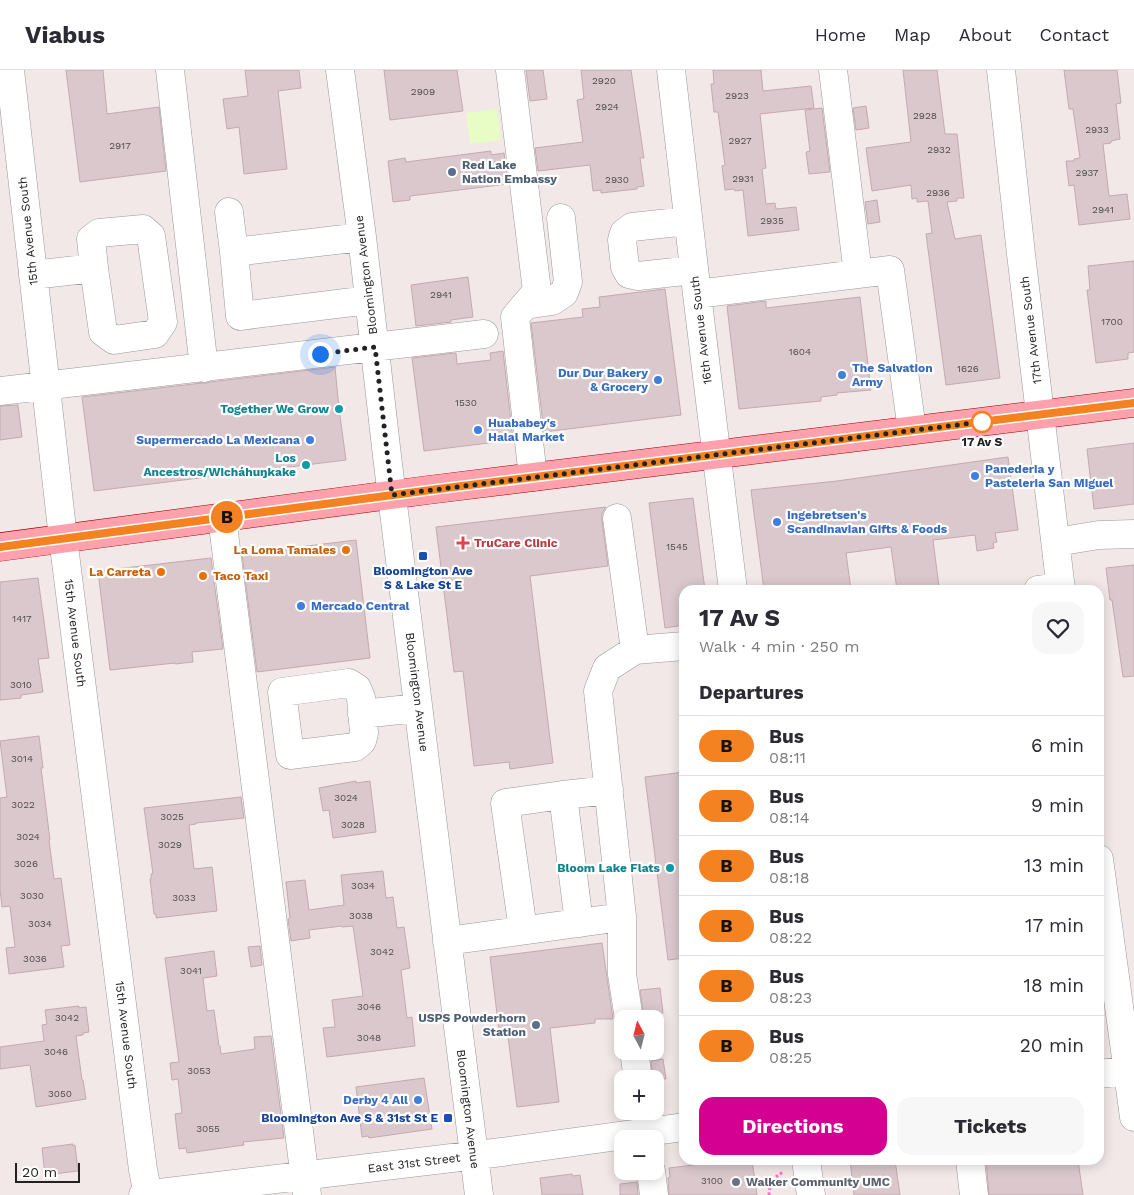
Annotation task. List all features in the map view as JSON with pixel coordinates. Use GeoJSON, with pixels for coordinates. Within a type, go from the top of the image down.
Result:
{"type":"FeatureCollection","features":[{"type":"Feature","properties":{"kind":"main road"},"geometry":{"type":"LineString","coordinates":[[0,547],[533,477],[1134,403]]}},
{"type":"Feature","properties":{"kind":"street","name":"15th Avenue South"},"geometry":{"type":"LineString","coordinates":[[10,70],[63,538],[148,1195]]}},
{"type":"Feature","properties":{"kind":"street"},"geometry":{"type":"LineString","coordinates":[[170,70],[204,368]]}},
{"type":"Feature","properties":{"kind":"street","name":"Bloomington Avenue"},"geometry":{"type":"LineString","coordinates":[[340,70],[479,1195]]}},
{"type":"Feature","properties":{"kind":"street"},"geometry":{"type":"LineString","coordinates":[[510,70],[537,291],[515,317],[533,477]]}},
{"type":"Feature","properties":{"kind":"street","name":"16th Avenue South"},"geometry":{"type":"LineString","coordinates":[[671,70],[732,585]]}},
{"type":"Feature","properties":{"kind":"street"},"geometry":{"type":"LineString","coordinates":[[833,70],[858,274]]}},
{"type":"Feature","properties":{"kind":"street","name":"17th Avenue South"},"geometry":{"type":"LineString","coordinates":[[1001,70],[1056,542],[1053,585]]}},
{"type":"Feature","properties":{"kind":"street"},"geometry":{"type":"LineString","coordinates":[[229,212],[240,316],[369,300]]}},
{"type":"Feature","properties":{"kind":"street"},"geometry":{"type":"LineString","coordinates":[[525,306],[552,301],[564,293],[568,282],[561,218]]}},
{"type":"Feature","properties":{"kind":"street"},"geometry":{"type":"LineString","coordinates":[[688,221],[632,227],[624,233],[622,240],[625,267],[629,274],[638,276],[666,273],[695,282],[858,274],[890,270],[912,430]]}},
{"type":"Feature","properties":{"kind":"street"},"geometry":{"type":"LineString","coordinates":[[234,252],[362,237]]}},
{"type":"Feature","properties":{"kind":"street"},"geometry":{"type":"LineString","coordinates":[[33,275],[94,268]]}},
{"type":"Feature","properties":{"kind":"street"},"geometry":{"type":"LineString","coordinates":[[0,391],[484,334]]}},
{"type":"Feature","properties":{"kind":"street"},"geometry":{"type":"LineString","coordinates":[[222,518],[306,1186]]}},
{"type":"Feature","properties":{"kind":"street"},"geometry":{"type":"LineString","coordinates":[[617,518],[635,650]]}},
{"type":"Feature","properties":{"kind":"street"},"geometry":{"type":"LineString","coordinates":[[1056,542],[1100,535],[1134,534]]}},
{"type":"Feature","properties":{"kind":"street"},"geometry":{"type":"LineString","coordinates":[[628,1010],[622,974],[622,917],[598,691],[607,668],[635,650],[679,646]]}},
{"type":"Feature","properties":{"kind":"street"},"geometry":{"type":"LineString","coordinates":[[362,714],[418,708]]}},
{"type":"Feature","properties":{"kind":"street"},"geometry":{"type":"LineString","coordinates":[[523,930],[505,803],[609,790]]}},
{"type":"Feature","properties":{"kind":"street"},"geometry":{"type":"LineString","coordinates":[[563,795],[579,923]]}},
{"type":"Feature","properties":{"kind":"street"},"geometry":{"type":"LineString","coordinates":[[1104,892],[1131,1070],[1134,1117]]}},
{"type":"Feature","properties":{"kind":"street"},"geometry":{"type":"LineString","coordinates":[[448,940],[622,917]]}},
{"type":"Feature","properties":{"kind":"street"},"geometry":{"type":"LineString","coordinates":[[1104,1073],[1131,1070]]}},
{"type":"Feature","properties":{"kind":"street","name":"East 31st Street"},"geometry":{"type":"LineString","coordinates":[[143,1195],[306,1186],[475,1155],[645,1127],[679,1127]]}},
{"type":"Feature","properties":{"kind":"street"},"geometry":{"type":"LineString","coordinates":[[796,1165],[811,1195]]}},
{"type":"Feature","properties":{"kind":"street"},"geometry":{"type":"LineString","coordinates":[[971,1165],[974,1195]]}},
{"type":"Feature","properties":{"kind":"street"},"geometry":{"type":"LineString","coordinates":[[652,1180],[654,1195]]}},
{"type":"Feature","properties":{"kind":"path"},"geometry":{"type":"LineString","coordinates":[[769,1195],[769,1186],[773,1179],[796,1165]]}},
{"type":"Feature","properties":{"kind":"green space"},"geometry":{"type":"Polygon","coordinates":[[[497,109],[501,140],[470,144],[466,113],[497,109]]]}},
{"type":"Feature","properties":{"kind":"building"},"geometry":{"type":"Polygon","coordinates":[[[66,70],[103,70],[107,114],[159,107],[166,171],[80,182],[66,70]]]}},
{"type":"Feature","properties":{"kind":"building"},"geometry":{"type":"Polygon","coordinates":[[[245,70],[299,70],[301,88],[278,91],[287,169],[244,174],[239,127],[227,129],[223,99],[248,96],[245,70]]]}},
{"type":"Feature","properties":{"kind":"building"},"geometry":{"type":"Polygon","coordinates":[[[384,70],[457,70],[463,111],[390,120],[384,70]]]}},
{"type":"Feature","properties":{"kind":"building"},"geometry":{"type":"Polygon","coordinates":[[[526,70],[543,70],[547,99],[530,101],[526,70]]]}},
{"type":"Feature","properties":{"kind":"building"},"geometry":{"type":"Polygon","coordinates":[[[581,70],[631,70],[644,158],[640,158],[644,186],[637,187],[637,189],[601,193],[601,190],[593,191],[590,165],[538,171],[535,148],[583,142],[577,100],[584,98],[581,70]]]}},
{"type":"Feature","properties":{"kind":"building"},"geometry":{"type":"Polygon","coordinates":[[[713,70],[761,70],[763,91],[811,86],[814,108],[760,114],[766,168],[762,169],[766,204],[775,203],[776,209],[796,207],[799,230],[748,236],[743,190],[725,190],[722,166],[725,165],[718,112],[714,112],[711,84],[714,84],[713,70]]]}},
{"type":"Feature","properties":{"kind":"building"},"geometry":{"type":"Polygon","coordinates":[[[903,70],[937,70],[945,134],[957,134],[964,198],[957,198],[957,201],[947,202],[955,239],[981,235],[1000,378],[946,385],[926,234],[932,233],[928,201],[917,202],[917,198],[912,199],[911,185],[872,191],[866,148],[911,142],[903,70]]]}},
{"type":"Feature","properties":{"kind":"building"},"geometry":{"type":"Polygon","coordinates":[[[1064,70],[1117,70],[1121,103],[1116,104],[1120,139],[1103,144],[1109,196],[1127,194],[1130,219],[1079,225],[1074,185],[1069,186],[1066,161],[1074,161],[1074,159],[1080,158],[1073,109],[1069,109],[1064,70]]]}},
{"type":"Feature","properties":{"kind":"building"},"geometry":{"type":"Polygon","coordinates":[[[866,106],[869,128],[856,130],[853,108],[866,106]]]}},
{"type":"Feature","properties":{"kind":"building"},"geometry":{"type":"Polygon","coordinates":[[[822,108],[830,172],[809,174],[806,152],[810,151],[805,110],[822,108]]]}},
{"type":"Feature","properties":{"kind":"building","name":"Red Lake Nation Embassy"},"geometry":{"type":"Polygon","coordinates":[[[491,151],[491,155],[504,153],[508,184],[410,196],[410,200],[393,202],[388,161],[405,158],[406,162],[491,151]]]}},
{"type":"Feature","properties":{"kind":"building"},"geometry":{"type":"Polygon","coordinates":[[[877,200],[880,222],[868,224],[865,202],[877,200]]]}},
{"type":"Feature","properties":{"kind":"building"},"geometry":{"type":"Polygon","coordinates":[[[1134,261],[1134,352],[1128,353],[1128,359],[1096,363],[1087,290],[1090,290],[1088,266],[1134,261]]]}},
{"type":"Feature","properties":{"kind":"building"},"geometry":{"type":"Polygon","coordinates":[[[468,277],[473,317],[451,320],[451,322],[416,326],[411,285],[468,277]]]}},
{"type":"Feature","properties":{"kind":"building"},"geometry":{"type":"Polygon","coordinates":[[[665,289],[681,415],[544,432],[531,323],[583,317],[582,309],[600,307],[599,297],[665,289]]]}},
{"type":"Feature","properties":{"kind":"building"},"geometry":{"type":"Polygon","coordinates":[[[860,297],[871,390],[837,393],[837,395],[821,397],[821,401],[739,409],[727,306],[766,301],[766,308],[860,297]]]}},
{"type":"Feature","properties":{"kind":"building"},"geometry":{"type":"Polygon","coordinates":[[[503,351],[513,440],[424,451],[412,358],[456,353],[457,364],[491,360],[490,353],[503,351]]]}},
{"type":"Feature","properties":{"kind":"building"},"geometry":{"type":"Polygon","coordinates":[[[335,367],[346,460],[94,491],[82,397],[335,367]]]}},
{"type":"Feature","properties":{"kind":"building"},"geometry":{"type":"Polygon","coordinates":[[[18,405],[22,437],[0,440],[0,406],[18,405]]]}},
{"type":"Feature","properties":{"kind":"building"},"geometry":{"type":"Polygon","coordinates":[[[1134,443],[1134,504],[1094,509],[1087,449],[1134,443]]]}},
{"type":"Feature","properties":{"kind":"building"},"geometry":{"type":"Polygon","coordinates":[[[1008,457],[1018,530],[995,533],[997,542],[993,543],[994,548],[977,551],[975,535],[933,540],[939,585],[896,585],[891,547],[846,553],[850,585],[763,585],[751,490],[837,481],[1008,457]]]}},
{"type":"Feature","properties":{"kind":"building"},"geometry":{"type":"Polygon","coordinates":[[[693,498],[704,585],[679,585],[679,626],[665,628],[649,503],[693,498]]]}},
{"type":"Feature","properties":{"kind":"building"},"geometry":{"type":"Polygon","coordinates":[[[606,507],[602,513],[602,520],[608,566],[530,576],[553,763],[510,769],[509,762],[474,766],[463,671],[454,672],[436,527],[606,507]]]}},
{"type":"Feature","properties":{"kind":"building","name":"Mercado Central"},"geometry":{"type":"Polygon","coordinates":[[[356,540],[370,658],[257,672],[242,554],[356,540]]]}},
{"type":"Feature","properties":{"kind":"building"},"geometry":{"type":"Polygon","coordinates":[[[211,558],[223,649],[192,652],[193,662],[110,670],[98,571],[211,558]]]}},
{"type":"Feature","properties":{"kind":"building"},"geometry":{"type":"Polygon","coordinates":[[[1134,565],[1134,676],[1123,677],[1106,568],[1134,565]]]}},
{"type":"Feature","properties":{"kind":"building"},"geometry":{"type":"Polygon","coordinates":[[[38,578],[49,658],[38,659],[43,692],[21,695],[21,698],[0,700],[0,582],[38,578]]]}},
{"type":"Feature","properties":{"kind":"building"},"geometry":{"type":"Polygon","coordinates":[[[39,736],[54,879],[61,878],[70,945],[61,946],[64,967],[9,974],[6,948],[15,947],[10,906],[2,907],[0,889],[0,798],[7,797],[0,741],[39,736]]]}},
{"type":"Feature","properties":{"kind":"building","name":"Bloom Lake Flats"},"geometry":{"type":"Polygon","coordinates":[[[679,773],[679,959],[668,960],[645,777],[679,773]]]}},
{"type":"Feature","properties":{"kind":"building"},"geometry":{"type":"Polygon","coordinates":[[[356,781],[356,783],[370,781],[376,832],[333,838],[329,810],[323,811],[319,788],[356,781]]]}},
{"type":"Feature","properties":{"kind":"building"},"geometry":{"type":"Polygon","coordinates":[[[241,797],[244,818],[189,825],[194,869],[212,867],[217,911],[156,918],[150,879],[151,874],[153,874],[144,808],[241,797]]]}},
{"type":"Feature","properties":{"kind":"building"},"geometry":{"type":"Polygon","coordinates":[[[383,871],[386,898],[393,897],[397,928],[404,927],[410,968],[401,970],[407,1018],[412,1017],[415,1046],[327,1057],[323,1028],[335,1027],[332,1000],[363,996],[353,926],[309,930],[310,938],[291,941],[286,882],[305,880],[309,910],[344,905],[341,875],[383,871]]]}},
{"type":"Feature","properties":{"kind":"building","name":"USPS Powderhorn Station"},"geometry":{"type":"Polygon","coordinates":[[[602,943],[613,1019],[595,1019],[595,1023],[550,1028],[559,1102],[517,1107],[507,1029],[499,1030],[490,957],[602,943]]]}},
{"type":"Feature","properties":{"kind":"building"},"geometry":{"type":"Polygon","coordinates":[[[260,946],[262,965],[251,967],[248,947],[260,946]]]}},
{"type":"Feature","properties":{"kind":"building"},"geometry":{"type":"Polygon","coordinates":[[[214,951],[217,976],[203,978],[207,1011],[214,1010],[221,1054],[255,1049],[254,1037],[271,1036],[284,1138],[243,1142],[244,1145],[187,1153],[186,1148],[179,1149],[175,1114],[182,1113],[178,1079],[172,1080],[170,1063],[179,1062],[165,958],[214,951]]]}},
{"type":"Feature","properties":{"kind":"building"},"geometry":{"type":"Polygon","coordinates":[[[660,988],[663,1010],[643,1010],[640,990],[660,988]]]}},
{"type":"Feature","properties":{"kind":"building"},"geometry":{"type":"Polygon","coordinates":[[[79,1006],[79,1008],[86,1007],[89,1032],[76,1036],[86,1099],[36,1107],[30,1065],[0,1069],[0,1047],[44,1041],[42,1025],[47,1024],[45,1010],[79,1006]]]}},
{"type":"Feature","properties":{"kind":"building"},"geometry":{"type":"Polygon","coordinates":[[[663,1060],[666,1079],[664,1079],[664,1070],[652,1070],[651,1061],[663,1060]]]}},
{"type":"Feature","properties":{"kind":"building"},"geometry":{"type":"Polygon","coordinates":[[[424,1078],[432,1129],[369,1138],[368,1136],[362,1137],[356,1087],[424,1078]]]}},
{"type":"Feature","properties":{"kind":"building"},"geometry":{"type":"Polygon","coordinates":[[[73,1144],[73,1146],[75,1145],[78,1171],[45,1175],[42,1148],[73,1144]]]}},
{"type":"Feature","properties":{"kind":"building"},"geometry":{"type":"Polygon","coordinates":[[[693,1165],[753,1165],[757,1195],[669,1195],[669,1168],[693,1165]]]}},
{"type":"Feature","properties":{"kind":"building"},"geometry":{"type":"Polygon","coordinates":[[[851,1165],[896,1165],[900,1195],[854,1195],[851,1165]]]}},
{"type":"Feature","properties":{"kind":"building"},"geometry":{"type":"Polygon","coordinates":[[[986,1165],[1079,1165],[1083,1195],[989,1195],[986,1165]]]}},
{"type":"Feature","properties":{"kind":"building"},"geometry":{"type":"Polygon","coordinates":[[[572,1174],[573,1176],[580,1175],[583,1195],[542,1195],[540,1178],[572,1174]]]}},
{"type":"Feature","properties":{"kind":"building"},"geometry":{"type":"Polygon","coordinates":[[[637,1182],[638,1195],[620,1195],[620,1184],[637,1182]]]}},
{"type":"Feature","properties":{"kind":"bus line","name":"B"},"geometry":{"type":"LineString","coordinates":[[0,547],[446,488],[1134,403]]}},
{"type":"Feature","properties":{"kind":"place","name":"Red Lake Nation Embassy"},"geometry":{"type":"Point","coordinates":[452,172]}},
{"type":"Feature","properties":{"kind":"place","name":"The Salvation Army"},"geometry":{"type":"Point","coordinates":[842,375]}},
{"type":"Feature","properties":{"kind":"place","name":"Dur Dur Bakery & Grocery"},"geometry":{"type":"Point","coordinates":[658,380]}},
{"type":"Feature","properties":{"kind":"place","name":"Together We Grow"},"geometry":{"type":"Point","coordinates":[339,409]}},
{"type":"Feature","properties":{"kind":"place","name":"17 Av S"},"geometry":{"type":"Point","coordinates":[982,422]}},
{"type":"Feature","properties":{"kind":"place","name":"Huababey's Halal Market"},"geometry":{"type":"Point","coordinates":[478,430]}},
{"type":"Feature","properties":{"kind":"place","name":"Supermercado La Mexicana"},"geometry":{"type":"Point","coordinates":[310,440]}},
{"type":"Feature","properties":{"kind":"place","name":"Los Ancestros/Wicháhuŋkake"},"geometry":{"type":"Point","coordinates":[306,465]}},
{"type":"Feature","properties":{"kind":"place","name":"Panederia y Pasteleria San Miguel"},"geometry":{"type":"Point","coordinates":[975,476]}},
{"type":"Feature","properties":{"kind":"place","name":"Ingebretsen's Scandinavian Gifts & Foods"},"geometry":{"type":"Point","coordinates":[777,522]}},
{"type":"Feature","properties":{"kind":"place","name":"TruCare Clinic"},"geometry":{"type":"Point","coordinates":[463,543]}},
{"type":"Feature","properties":{"kind":"place","name":"La Loma Tamales"},"geometry":{"type":"Point","coordinates":[346,550]}},
{"type":"Feature","properties":{"kind":"place","name":"Bloomington Ave S & Lake St E"},"geometry":{"type":"Point","coordinates":[423,556]}},
{"type":"Feature","properties":{"kind":"place","name":"La Carreta"},"geometry":{"type":"Point","coordinates":[161,572]}},
{"type":"Feature","properties":{"kind":"place","name":"Taco Taxi"},"geometry":{"type":"Point","coordinates":[203,576]}},
{"type":"Feature","properties":{"kind":"place","name":"Mercado Central"},"geometry":{"type":"Point","coordinates":[301,606]}},
{"type":"Feature","properties":{"kind":"place","name":"Bloom Lake Flats"},"geometry":{"type":"Point","coordinates":[670,868]}},
{"type":"Feature","properties":{"kind":"place","name":"USPS Powderhorn Station"},"geometry":{"type":"Point","coordinates":[536,1025]}},
{"type":"Feature","properties":{"kind":"place","name":"Derby 4 All"},"geometry":{"type":"Point","coordinates":[418,1100]}},
{"type":"Feature","properties":{"kind":"place","name":"Bloomington Ave S & 31st St E"},"geometry":{"type":"Point","coordinates":[448,1118]}},
{"type":"Feature","properties":{"kind":"place","name":"Walker Community UMC"},"geometry":{"type":"Point","coordinates":[736,1182]}},
{"type":"Feature","properties":{"kind":"route"},"geometry":{"type":"LineString","coordinates":[[320,354],[375,347],[392,495],[989,421],[982,422]]}}]}
